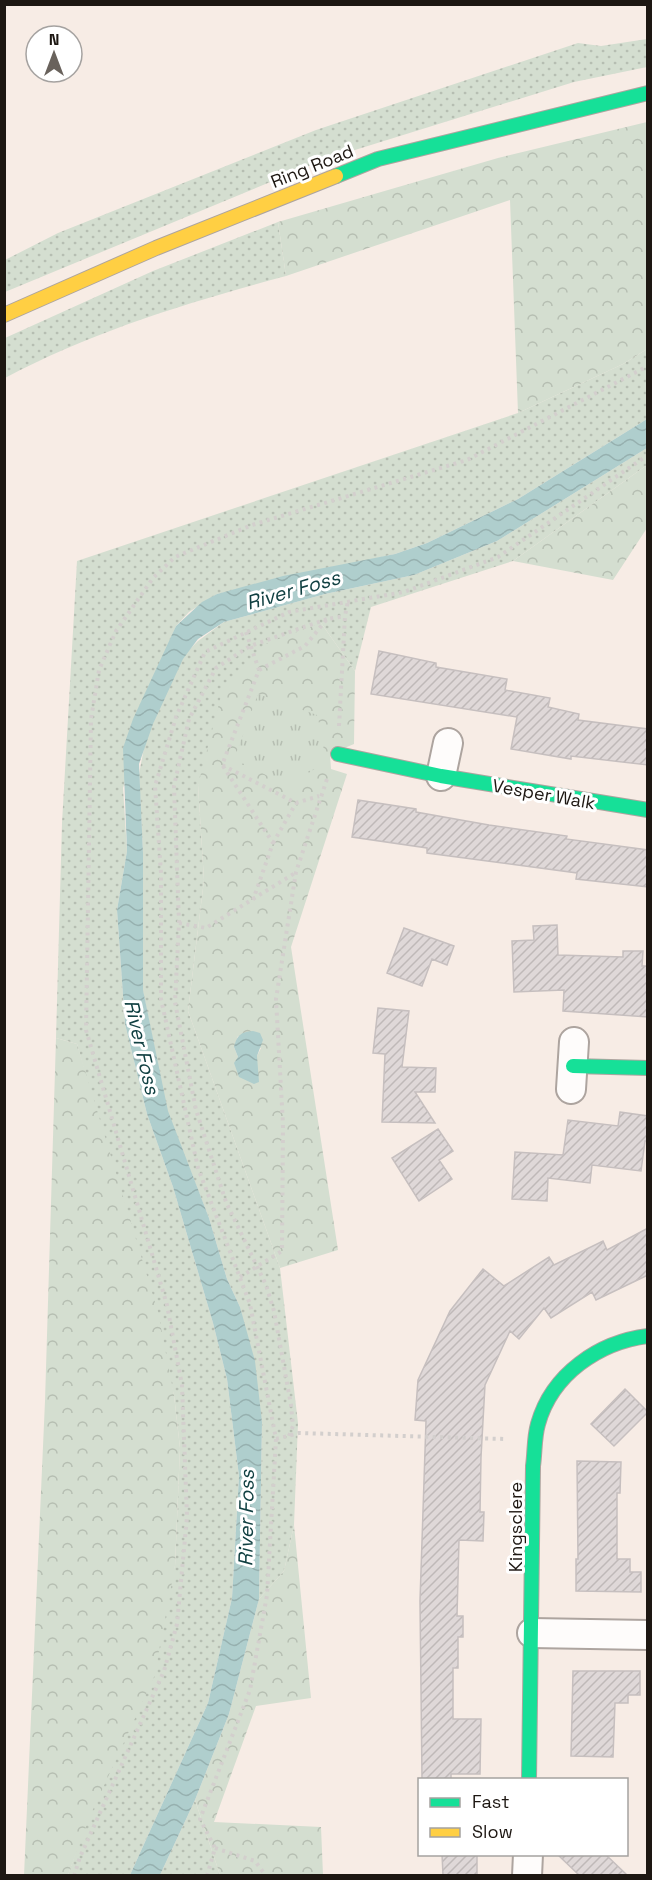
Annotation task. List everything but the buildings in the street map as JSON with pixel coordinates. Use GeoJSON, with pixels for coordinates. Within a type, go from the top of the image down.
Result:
{"type":"FeatureCollection","features":[{"type":"Feature","properties":{"kind":"main road","name":"Ring Road"},"geometry":{"type":"LineString","coordinates":[[4,315],[156,248],[378,159],[648,93]]}},
{"type":"Feature","properties":{"kind":"main road","name":"Vesper Walk"},"geometry":{"type":"LineString","coordinates":[[338,754],[441,776],[648,810]]}},
{"type":"Feature","properties":{"kind":"main road"},"geometry":{"type":"LineString","coordinates":[[573,1066],[648,1068]]}},
{"type":"Feature","properties":{"kind":"main road","name":"Kingsclere"},"geometry":{"type":"LineString","coordinates":[[529,1778],[533,1466],[538,1422],[549,1398],[565,1377],[585,1359],[609,1346],[635,1337],[648,1336]]}},
{"type":"Feature","properties":{"kind":"street"},"geometry":{"type":"LineString","coordinates":[[441,776],[448,743]]}},
{"type":"Feature","properties":{"kind":"street"},"geometry":{"type":"LineString","coordinates":[[532,1633],[648,1635]]}},
{"type":"Feature","properties":{"kind":"street"},"geometry":{"type":"LineString","coordinates":[[527,1875],[528,1856]]}},
{"type":"Feature","properties":{"kind":"path"},"geometry":{"type":"LineString","coordinates":[[74,1875],[164,1671],[177,1624],[187,1517],[182,1385],[167,1305],[86,1030],[91,719],[99,670],[116,631],[153,578],[176,557],[252,525],[467,460],[648,366]]}},
{"type":"Feature","properties":{"kind":"path"},"geometry":{"type":"LineString","coordinates":[[266,1875],[255,1861],[215,1848],[200,1820],[250,1690],[267,1595],[276,1439],[250,1304],[198,1168],[161,999],[161,873],[155,786],[177,717],[205,652],[289,612],[404,592],[498,557],[648,455]]}},
{"type":"Feature","properties":{"kind":"path"},"geometry":{"type":"LineString","coordinates":[[240,1277],[282,1251],[283,1124],[276,999],[296,872],[320,795],[338,754],[345,616],[348,602]]}},
{"type":"Feature","properties":{"kind":"path"},"geometry":{"type":"LineString","coordinates":[[289,1436],[293,1426],[282,1347],[266,1284],[226,1202],[196,1110],[176,1002],[179,923],[174,786],[189,719],[216,668],[250,646],[327,619],[345,616]]}},
{"type":"Feature","properties":{"kind":"path"},"geometry":{"type":"LineString","coordinates":[[222,765],[259,670],[305,646],[327,619]]}},
{"type":"Feature","properties":{"kind":"path"},"geometry":{"type":"LineString","coordinates":[[246,632],[259,670]]}},
{"type":"Feature","properties":{"kind":"path"},"geometry":{"type":"LineString","coordinates":[[222,765],[296,803]]}},
{"type":"Feature","properties":{"kind":"path"},"geometry":{"type":"LineString","coordinates":[[222,765],[273,843]]}},
{"type":"Feature","properties":{"kind":"path"},"geometry":{"type":"LineString","coordinates":[[253,900],[273,843],[296,803],[320,795]]}},
{"type":"Feature","properties":{"kind":"path"},"geometry":{"type":"LineString","coordinates":[[179,923],[206,928],[296,872]]}},
{"type":"Feature","properties":{"kind":"path"},"geometry":{"type":"LineString","coordinates":[[276,1439],[313,1433],[536,1440]]}},
{"type":"Feature","properties":{"kind":"path"},"geometry":{"type":"LineString","coordinates":[[207,1875],[215,1848]]}},
{"type":"Feature","properties":{"kind":"green space"},"geometry":{"type":"Polygon","coordinates":[[[647,39],[647,67],[574,82],[326,159],[5,292],[5,260],[58,233],[316,130],[578,43],[601,46],[647,39]]]}},
{"type":"Feature","properties":{"kind":"green space"},"geometry":{"type":"Polygon","coordinates":[[[647,122],[647,349],[623,364],[518,413],[510,200],[286,276],[278,222],[498,158],[647,122]]]}},
{"type":"Feature","properties":{"kind":"green space"},"geometry":{"type":"Polygon","coordinates":[[[278,222],[286,276],[142,319],[38,361],[5,378],[5,338],[153,271],[278,222]]]}},
{"type":"Feature","properties":{"kind":"green space"},"geometry":{"type":"Polygon","coordinates":[[[647,349],[647,419],[518,499],[427,543],[395,554],[217,594],[189,612],[176,626],[160,665],[123,788],[127,851],[117,910],[125,1024],[147,1114],[173,1187],[227,1379],[239,1476],[232,1598],[208,1703],[130,1875],[68,1875],[175,1566],[180,1448],[174,1395],[77,1044],[56,1038],[62,823],[77,561],[518,413],[623,364],[647,349]]]}},
{"type":"Feature","properties":{"kind":"green space"},"geometry":{"type":"Polygon","coordinates":[[[647,448],[647,465],[513,561],[371,607],[355,671],[321,623],[198,785],[204,880],[188,1011],[280,1268],[298,1423],[294,1525],[284,1571],[259,1599],[262,1422],[240,1307],[227,1279],[209,1218],[167,1111],[143,991],[143,853],[139,774],[145,743],[179,660],[198,641],[224,622],[325,594],[414,575],[497,541],[647,448]]]}},
{"type":"Feature","properties":{"kind":"green space"},"geometry":{"type":"Polygon","coordinates":[[[647,465],[647,528],[613,580],[513,561],[647,465]]]}},
{"type":"Feature","properties":{"kind":"green space"},"geometry":{"type":"Polygon","coordinates":[[[321,623],[355,671],[354,744],[330,754],[331,769],[347,774],[291,947],[338,1250],[280,1268],[188,1011],[204,880],[198,785],[222,692],[265,644],[321,623]],[[238,1036],[234,1047],[238,1057],[257,1071],[257,1056],[261,1048],[238,1036]]]}},
{"type":"Feature","properties":{"kind":"green space"},"geometry":{"type":"Polygon","coordinates":[[[258,694],[317,715],[324,743],[321,765],[288,786],[234,759],[258,694]]]}},
{"type":"Feature","properties":{"kind":"green space"},"geometry":{"type":"Polygon","coordinates":[[[56,1038],[77,1044],[158,1312],[174,1395],[180,1448],[175,1566],[154,1677],[90,1816],[68,1875],[24,1876],[45,1401],[56,1038]]]}},
{"type":"Feature","properties":{"kind":"green space"},"geometry":{"type":"Polygon","coordinates":[[[294,1525],[311,1698],[256,1706],[214,1822],[321,1827],[323,1875],[220,1875],[195,1800],[229,1714],[259,1599],[284,1571],[294,1525]]]}},
{"type":"Feature","properties":{"kind":"green space"},"geometry":{"type":"Polygon","coordinates":[[[195,1800],[220,1875],[160,1875],[195,1800]]]}},
{"type":"Feature","properties":{"kind":"water","name":"River Foss"},"geometry":{"type":"Polygon","coordinates":[[[647,419],[647,448],[497,541],[414,575],[325,594],[224,622],[198,639],[183,659],[153,724],[139,764],[143,853],[143,990],[168,1111],[209,1218],[227,1279],[240,1307],[255,1361],[262,1422],[259,1599],[229,1714],[195,1800],[160,1875],[130,1875],[208,1703],[232,1598],[239,1476],[227,1379],[213,1323],[173,1187],[147,1114],[125,1024],[117,910],[127,851],[123,748],[133,719],[176,626],[202,602],[217,594],[283,576],[395,554],[427,543],[518,499],[647,419]]]}},
{"type":"Feature","properties":{"kind":"water"},"geometry":{"type":"Polygon","coordinates":[[[253,1031],[260,1033],[263,1040],[257,1056],[259,1082],[254,1084],[239,1077],[234,1063],[238,1057],[234,1047],[237,1040],[243,1033],[253,1031]]]}},
{"type":"Feature","properties":{"kind":"traffic: fast"},"geometry":{"type":"LineString","coordinates":[[336,176],[378,159],[648,93]]}},
{"type":"Feature","properties":{"kind":"traffic: fast"},"geometry":{"type":"LineString","coordinates":[[338,754],[441,776],[648,810]]}},
{"type":"Feature","properties":{"kind":"traffic: fast"},"geometry":{"type":"LineString","coordinates":[[573,1066],[648,1068]]}},
{"type":"Feature","properties":{"kind":"traffic: fast"},"geometry":{"type":"LineString","coordinates":[[529,1778],[533,1466],[538,1424],[554,1390],[580,1364],[595,1353],[612,1345],[648,1336]]}},
{"type":"Feature","properties":{"kind":"traffic: slow"},"geometry":{"type":"LineString","coordinates":[[4,315],[156,248],[336,176]]}}]}
